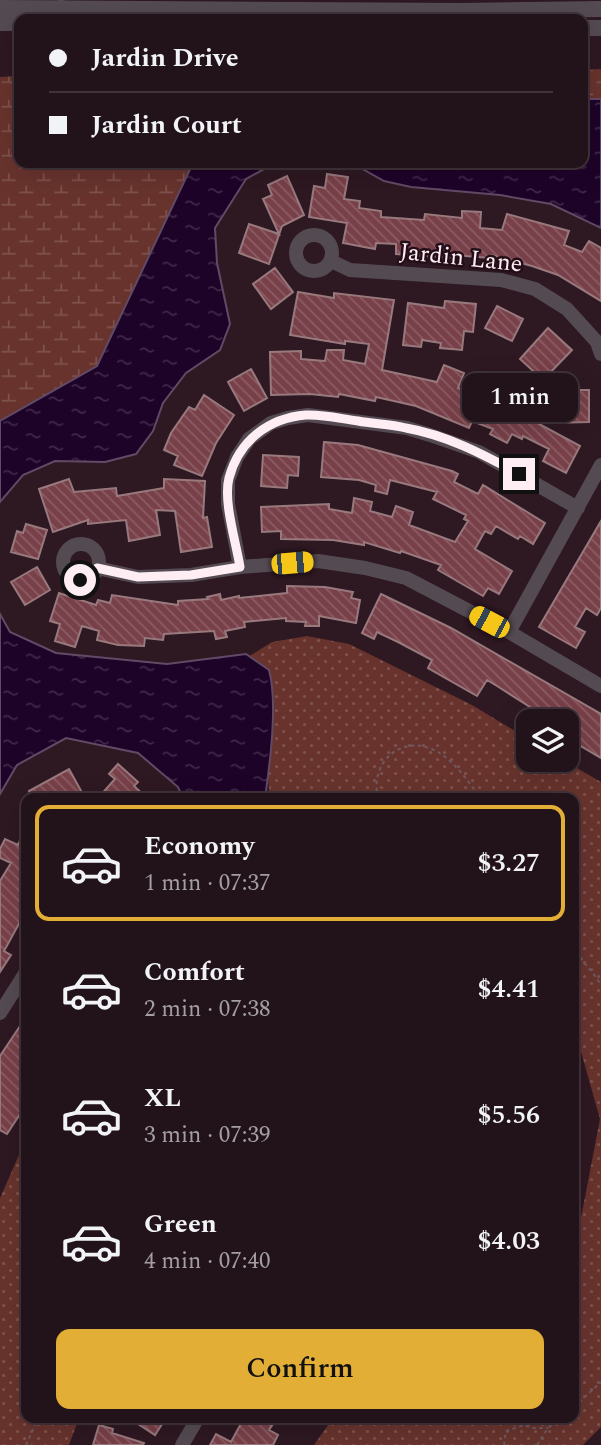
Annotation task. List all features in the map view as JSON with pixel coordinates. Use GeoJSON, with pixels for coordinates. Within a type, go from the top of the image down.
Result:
{"type":"FeatureCollection","features":[{"type":"Feature","properties":{"kind":"street"},"geometry":{"type":"LineString","coordinates":[[0,8],[258,5],[601,9]]}},
{"type":"Feature","properties":{"kind":"street","name":"Jardin Lane"},"geometry":{"type":"LineString","coordinates":[[331,261],[350,270],[501,280],[535,289],[568,309],[597,342],[601,354]]}},
{"type":"Feature","properties":{"kind":"street"},"geometry":{"type":"LineString","coordinates":[[240,567],[229,504],[228,480],[237,457],[249,439],[271,423],[288,418],[308,415],[407,428],[479,452],[578,508]]}},
{"type":"Feature","properties":{"kind":"street"},"geometry":{"type":"LineString","coordinates":[[509,632],[601,465]]}},
{"type":"Feature","properties":{"kind":"street"},"geometry":{"type":"LineString","coordinates":[[97,568],[138,577],[191,575],[240,567],[318,561],[365,568],[406,578],[509,632],[601,686]]}},
{"type":"Feature","properties":{"kind":"street"},"geometry":{"type":"LineString","coordinates":[[0,1013],[21,980]]}},
{"type":"Feature","properties":{"kind":"street"},"geometry":{"type":"LineString","coordinates":[[182,1445],[195,1423]]}},
{"type":"Feature","properties":{"kind":"path"},"geometry":{"type":"LineString","coordinates":[[376,793],[374,785],[377,772],[386,757],[401,748],[418,746],[435,750],[448,759],[477,793]]}},
{"type":"Feature","properties":{"kind":"path"},"geometry":{"type":"LineString","coordinates":[[579,957],[601,985]]}},
{"type":"Feature","properties":{"kind":"path"},"geometry":{"type":"LineString","coordinates":[[579,1402],[601,1382]]}},
{"type":"Feature","properties":{"kind":"path"},"geometry":{"type":"LineString","coordinates":[[26,1445],[36,1423]]}},
{"type":"Feature","properties":{"kind":"path"},"geometry":{"type":"LineString","coordinates":[[537,1445],[554,1423]]}},
{"type":"Feature","properties":{"kind":"path"},"geometry":{"type":"LineString","coordinates":[[504,1445],[506,1431],[524,1425],[548,1428]]}},
{"type":"Feature","properties":{"kind":"green space"},"geometry":{"type":"Polygon","coordinates":[[[601,69],[601,99],[588,99],[588,70],[601,69]]]}},
{"type":"Feature","properties":{"kind":"green space"},"geometry":{"type":"Polygon","coordinates":[[[14,76],[14,168],[191,168],[97,366],[0,421],[0,77],[14,76]]]}},
{"type":"Feature","properties":{"kind":"green space"},"geometry":{"type":"Polygon","coordinates":[[[307,636],[349,644],[472,705],[516,732],[516,772],[579,772],[579,769],[601,782],[601,1427],[583,1445],[314,1445],[329,1423],[579,1423],[579,1228],[600,1119],[579,1045],[579,793],[269,793],[265,747],[271,686],[243,660],[272,642],[307,636]]]}},
{"type":"Feature","properties":{"kind":"green space"},"geometry":{"type":"Polygon","coordinates":[[[21,1150],[21,1423],[77,1423],[69,1445],[0,1445],[0,1198],[21,1150]]]}},
{"type":"Feature","properties":{"kind":"water"},"geometry":{"type":"Polygon","coordinates":[[[588,99],[601,99],[601,228],[551,204],[500,195],[411,187],[384,181],[361,168],[588,168],[588,99]]]}},
{"type":"Feature","properties":{"kind":"water"},"geometry":{"type":"Polygon","coordinates":[[[191,168],[266,168],[246,179],[215,228],[217,263],[230,324],[220,350],[186,373],[163,403],[153,431],[136,454],[105,462],[55,461],[23,475],[0,502],[0,421],[97,366],[191,168]]]}},
{"type":"Feature","properties":{"kind":"water"},"geometry":{"type":"Polygon","coordinates":[[[0,614],[10,632],[56,653],[167,664],[246,654],[269,670],[273,699],[266,793],[181,793],[178,787],[138,753],[66,738],[17,765],[0,794],[0,614]]]}},
{"type":"Feature","properties":{"kind":"building"},"geometry":{"type":"Polygon","coordinates":[[[327,174],[348,177],[344,199],[360,201],[359,208],[381,211],[381,217],[424,220],[425,214],[462,218],[462,211],[481,212],[480,228],[502,230],[507,214],[569,231],[564,245],[582,252],[589,241],[601,248],[601,301],[558,275],[491,255],[490,258],[453,255],[452,258],[396,254],[396,244],[376,243],[375,249],[343,243],[347,223],[309,217],[314,186],[325,188],[327,174]]]}},
{"type":"Feature","properties":{"kind":"building"},"geometry":{"type":"Polygon","coordinates":[[[287,176],[304,215],[282,226],[269,264],[239,253],[249,224],[279,234],[263,199],[272,195],[268,185],[287,176]]]}},
{"type":"Feature","properties":{"kind":"building"},"geometry":{"type":"Polygon","coordinates":[[[275,268],[293,292],[271,309],[253,284],[275,268]]]}},
{"type":"Feature","properties":{"kind":"building"},"geometry":{"type":"Polygon","coordinates":[[[298,292],[334,298],[334,293],[394,300],[382,370],[437,382],[444,365],[464,373],[458,388],[484,399],[481,406],[502,414],[506,406],[580,446],[566,473],[543,461],[549,449],[523,436],[522,439],[512,434],[507,443],[490,434],[493,429],[472,421],[469,428],[416,406],[376,397],[375,401],[339,394],[338,397],[310,394],[271,395],[270,352],[301,351],[301,359],[325,361],[327,350],[344,350],[343,360],[365,364],[369,344],[345,341],[345,344],[290,335],[298,292]]]}},
{"type":"Feature","properties":{"kind":"building"},"geometry":{"type":"Polygon","coordinates":[[[445,301],[476,304],[473,332],[464,331],[462,350],[440,348],[441,343],[422,340],[421,347],[403,345],[408,303],[444,308],[445,301]]]}},
{"type":"Feature","properties":{"kind":"building"},"geometry":{"type":"Polygon","coordinates":[[[497,306],[523,319],[512,341],[485,328],[497,306]]]}},
{"type":"Feature","properties":{"kind":"building"},"geometry":{"type":"Polygon","coordinates":[[[548,328],[572,350],[543,380],[520,359],[548,328]]]}},
{"type":"Feature","properties":{"kind":"building"},"geometry":{"type":"Polygon","coordinates":[[[251,369],[267,398],[244,411],[228,382],[251,369]]]}},
{"type":"Feature","properties":{"kind":"building"},"geometry":{"type":"Polygon","coordinates":[[[550,390],[589,390],[589,422],[551,423],[550,390]]]}},
{"type":"Feature","properties":{"kind":"building"},"geometry":{"type":"Polygon","coordinates":[[[204,395],[234,415],[216,443],[202,476],[174,465],[178,456],[164,450],[171,433],[189,407],[195,410],[204,395]]]}},
{"type":"Feature","properties":{"kind":"building"},"geometry":{"type":"Polygon","coordinates":[[[324,442],[358,445],[452,471],[458,474],[454,482],[478,494],[483,485],[545,523],[533,544],[496,526],[491,534],[485,531],[475,549],[512,571],[499,594],[488,588],[483,596],[438,570],[441,565],[401,551],[400,553],[364,542],[364,545],[333,540],[281,539],[281,531],[262,532],[261,507],[329,504],[329,509],[352,513],[354,498],[372,502],[370,511],[392,517],[396,506],[413,512],[409,525],[455,542],[468,521],[464,519],[466,515],[433,499],[437,492],[390,480],[387,494],[375,491],[376,485],[359,480],[321,477],[324,442]]]}},
{"type":"Feature","properties":{"kind":"building"},"geometry":{"type":"Polygon","coordinates":[[[263,455],[299,457],[298,476],[288,475],[287,488],[261,486],[263,455]]]}},
{"type":"Feature","properties":{"kind":"building"},"geometry":{"type":"Polygon","coordinates":[[[69,479],[74,492],[116,488],[117,496],[164,488],[164,479],[205,481],[203,518],[207,517],[212,547],[181,552],[175,511],[156,510],[160,535],[129,541],[126,520],[88,524],[88,520],[53,532],[39,489],[69,479]]]}},
{"type":"Feature","properties":{"kind":"building"},"geometry":{"type":"Polygon","coordinates":[[[601,521],[601,608],[597,615],[586,608],[575,627],[585,632],[576,648],[539,627],[601,521]]]}},
{"type":"Feature","properties":{"kind":"building"},"geometry":{"type":"Polygon","coordinates":[[[26,524],[47,530],[38,559],[11,552],[17,531],[23,533],[26,524]]]}},
{"type":"Feature","properties":{"kind":"building"},"geometry":{"type":"Polygon","coordinates":[[[37,567],[50,590],[25,605],[11,582],[37,567]]]}},
{"type":"Feature","properties":{"kind":"building"},"geometry":{"type":"Polygon","coordinates":[[[287,586],[325,587],[353,592],[351,598],[360,600],[356,623],[319,616],[319,626],[305,626],[306,622],[286,621],[286,618],[244,622],[245,627],[225,631],[227,637],[216,639],[214,631],[164,634],[163,640],[145,638],[144,646],[118,645],[97,640],[99,631],[82,626],[75,647],[55,641],[60,624],[50,621],[59,593],[96,605],[98,600],[110,603],[112,595],[178,605],[178,601],[208,599],[207,597],[220,594],[221,600],[287,593],[287,586]]]}},
{"type":"Feature","properties":{"kind":"building"},"geometry":{"type":"Polygon","coordinates":[[[381,594],[451,628],[601,714],[601,758],[579,745],[579,709],[533,709],[487,680],[477,696],[428,668],[432,660],[377,632],[374,639],[362,633],[381,594]]]}},
{"type":"Feature","properties":{"kind":"building"},"geometry":{"type":"Polygon","coordinates":[[[118,764],[138,782],[134,786],[142,793],[102,793],[115,779],[109,774],[118,764]]]}},
{"type":"Feature","properties":{"kind":"building"},"geometry":{"type":"Polygon","coordinates":[[[69,769],[82,793],[30,793],[29,791],[69,769]]]}},
{"type":"Feature","properties":{"kind":"building"},"geometry":{"type":"Polygon","coordinates":[[[21,838],[21,920],[4,951],[11,955],[0,972],[0,881],[11,863],[0,858],[0,849],[5,839],[18,845],[21,838]]]}},
{"type":"Feature","properties":{"kind":"building"},"geometry":{"type":"Polygon","coordinates":[[[21,1024],[21,1113],[7,1134],[0,1130],[0,1056],[21,1024]]]}},
{"type":"Feature","properties":{"kind":"building"},"geometry":{"type":"Polygon","coordinates":[[[137,1423],[163,1423],[155,1435],[137,1423]]]}},
{"type":"Feature","properties":{"kind":"building"},"geometry":{"type":"Polygon","coordinates":[[[241,1423],[274,1423],[269,1430],[278,1435],[273,1445],[210,1445],[216,1434],[231,1442],[241,1423]]]}},
{"type":"Feature","properties":{"kind":"building"},"geometry":{"type":"Polygon","coordinates":[[[99,1425],[113,1429],[112,1433],[144,1443],[93,1445],[99,1425]]]}},
{"type":"Feature","properties":{"kind":"route"},"geometry":{"type":"LineString","coordinates":[[80,580],[91,576],[97,568],[138,577],[164,577],[240,567],[229,504],[228,480],[237,457],[249,439],[271,423],[288,418],[308,415],[407,428],[479,452],[519,474]]}}]}
